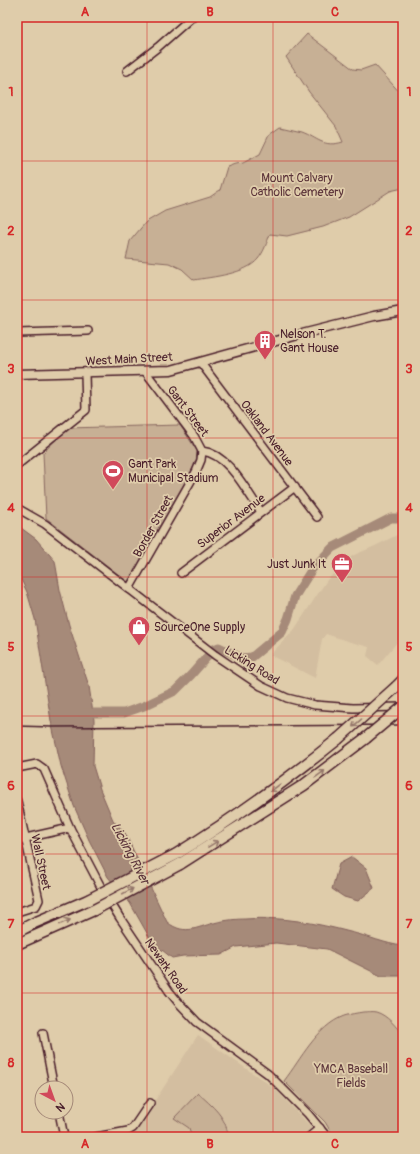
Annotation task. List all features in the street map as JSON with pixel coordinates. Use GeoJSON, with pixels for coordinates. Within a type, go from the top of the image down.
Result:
{"type":"FeatureCollection","features":[{"type":"Feature","properties":{"kind":"highway"},"geometry":{"type":"LineString","coordinates":[[17,932],[34,923],[88,900],[132,878],[177,859],[269,792],[338,739],[399,684]]}},
{"type":"Feature","properties":{"kind":"highway"},"geometry":{"type":"LineString","coordinates":[[17,944],[94,910],[177,859],[299,789],[366,738],[403,707]]}},
{"type":"Feature","properties":{"kind":"highway"},"geometry":{"type":"LineString","coordinates":[[17,928],[34,923]]}},
{"type":"Feature","properties":{"kind":"highway"},"geometry":{"type":"LineString","coordinates":[[17,949],[43,933]]}},
{"type":"Feature","properties":{"kind":"main road","name":"West Main Street"},"geometry":{"type":"LineString","coordinates":[[17,374],[171,370],[298,335],[374,316],[403,311]]}},
{"type":"Feature","properties":{"kind":"street"},"geometry":{"type":"LineString","coordinates":[[126,71],[158,47],[192,17]]}},
{"type":"Feature","properties":{"kind":"street"},"geometry":{"type":"LineString","coordinates":[[17,334],[88,331]]}},
{"type":"Feature","properties":{"kind":"street","name":"Oakland Avenue"},"geometry":{"type":"LineString","coordinates":[[200,362],[317,517]]}},
{"type":"Feature","properties":{"kind":"street","name":"Gant Street"},"geometry":{"type":"LineString","coordinates":[[145,371],[194,436],[202,451],[216,455],[227,464],[261,512]]}},
{"type":"Feature","properties":{"kind":"street"},"geometry":{"type":"LineString","coordinates":[[17,465],[86,410],[84,373]]}},
{"type":"Feature","properties":{"kind":"street","name":"Border Street"},"geometry":{"type":"LineString","coordinates":[[129,589],[196,472],[201,460],[202,451]]}},
{"type":"Feature","properties":{"kind":"street","name":"Superior Avenue"},"geometry":{"type":"LineString","coordinates":[[181,573],[295,487]]}},
{"type":"Feature","properties":{"kind":"street","name":"Licking Road"},"geometry":{"type":"LineString","coordinates":[[17,508],[45,524],[204,647],[261,686],[306,704],[330,707],[403,707]]}},
{"type":"Feature","properties":{"kind":"street","name":"Newark Road"},"geometry":{"type":"LineString","coordinates":[[17,768],[37,764],[41,766],[47,774],[70,828],[102,889],[120,918],[187,1013],[210,1032],[268,1074],[298,1103],[327,1137]]}},
{"type":"Feature","properties":{"kind":"street","name":"Wall Street"},"geometry":{"type":"LineString","coordinates":[[17,801],[38,900],[38,904],[32,908],[17,912]]}},
{"type":"Feature","properties":{"kind":"street"},"geometry":{"type":"LineString","coordinates":[[17,840],[70,828]]}},
{"type":"Feature","properties":{"kind":"street"},"geometry":{"type":"LineString","coordinates":[[43,1033],[52,1080]]}},
{"type":"Feature","properties":{"kind":"street"},"geometry":{"type":"LineString","coordinates":[[96,1137],[128,1131],[133,1128],[150,1103]]}},
{"type":"Feature","properties":{"kind":"street"},"geometry":{"type":"LineString","coordinates":[[61,1120],[64,1137]]}},
{"type":"Feature","properties":{"kind":"street"},"geometry":{"type":"LineString","coordinates":[[309,1137],[320,1128]]}},
{"type":"Feature","properties":{"kind":"shaded area"},"geometry":{"type":"Polygon","coordinates":[[[403,532],[403,635],[378,665],[367,656],[369,647],[326,634],[322,639],[315,678],[270,655],[294,630],[327,580],[352,556],[403,532]]]}},
{"type":"Feature","properties":{"kind":"shaded area"},"geometry":{"type":"Polygon","coordinates":[[[198,1035],[274,1088],[312,1128],[302,1137],[115,1137],[129,1135],[135,1131],[198,1035]]]}},
{"type":"Feature","properties":{"kind":"green space","name":"Mount Calvary Catholic Cemetery"},"geometry":{"type":"Polygon","coordinates":[[[307,34],[353,69],[361,70],[375,65],[403,96],[403,188],[390,191],[349,217],[323,227],[287,236],[270,234],[264,250],[253,264],[228,274],[194,280],[182,269],[169,263],[126,259],[130,241],[146,222],[165,211],[210,197],[220,190],[227,167],[243,163],[260,154],[269,135],[280,127],[308,134],[325,143],[336,144],[343,142],[336,126],[309,92],[286,57],[307,34]]]}},
{"type":"Feature","properties":{"kind":"green space","name":"Gant Park Municipal Stadium"},"geometry":{"type":"Polygon","coordinates":[[[180,425],[197,451],[196,463],[128,582],[46,518],[43,453],[67,428],[180,425]]]}},
{"type":"Feature","properties":{"kind":"green space","name":"YMCA Baseball Fields"},"geometry":{"type":"Polygon","coordinates":[[[363,1012],[374,1012],[384,1016],[395,1025],[403,1036],[403,1137],[334,1137],[325,1122],[284,1081],[310,1044],[326,1027],[344,1016],[363,1012]]]}},
{"type":"Feature","properties":{"kind":"green space"},"geometry":{"type":"Polygon","coordinates":[[[198,1093],[218,1112],[225,1124],[228,1137],[192,1137],[189,1128],[174,1118],[198,1093]]]}},
{"type":"Feature","properties":{"kind":"water","name":"Licking River"},"geometry":{"type":"Polygon","coordinates":[[[17,525],[36,539],[55,561],[60,590],[69,625],[89,686],[94,720],[93,766],[100,789],[113,820],[125,833],[167,922],[180,929],[186,930],[235,919],[258,918],[285,919],[324,926],[390,944],[403,946],[403,976],[381,976],[327,949],[276,943],[236,947],[221,955],[183,956],[172,958],[152,942],[130,903],[108,877],[74,806],[61,766],[51,721],[35,619],[27,592],[17,571],[17,525]]]}},
{"type":"Feature","properties":{"kind":"water"},"geometry":{"type":"Polygon","coordinates":[[[352,857],[366,868],[374,888],[358,901],[344,897],[332,889],[339,864],[352,857]]]}},
{"type":"Feature","properties":{"kind":"waterway"},"geometry":{"type":"LineString","coordinates":[[82,713],[124,713],[144,706],[175,691],[214,649],[219,647],[242,658],[252,657],[282,632],[288,619],[295,596],[312,569],[332,548],[391,518],[403,518]]}},
{"type":"Feature","properties":{"kind":"railway"},"geometry":{"type":"LineString","coordinates":[[17,726],[403,725]]}},
{"type":"Feature","properties":{"kind":"place","name":"Nelson T. Gant House"},"geometry":{"type":"Point","coordinates":[265,360]}},
{"type":"Feature","properties":{"kind":"place","name":"Gant Park Municipal Stadium"},"geometry":{"type":"Point","coordinates":[113,490]}},
{"type":"Feature","properties":{"kind":"place","name":"Just Junk It"},"geometry":{"type":"Point","coordinates":[342,584]}},
{"type":"Feature","properties":{"kind":"place","name":"SourceOne Supply"},"geometry":{"type":"Point","coordinates":[139,646]}}]}
